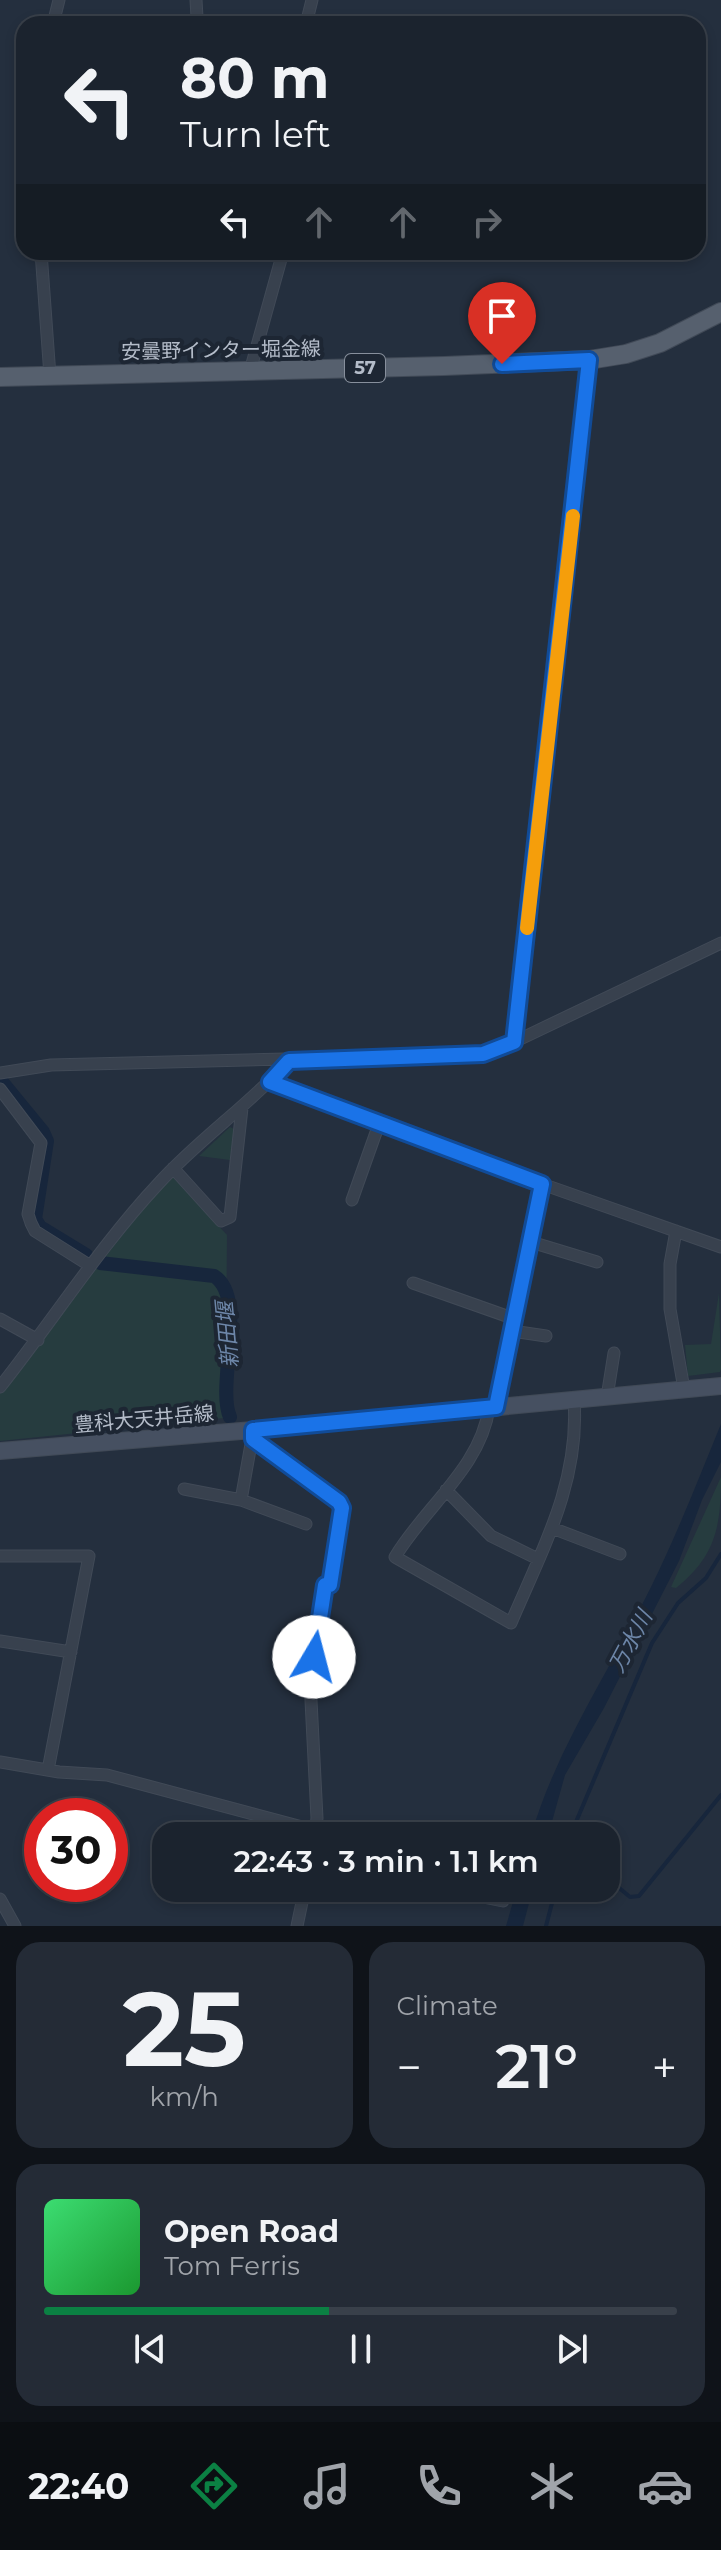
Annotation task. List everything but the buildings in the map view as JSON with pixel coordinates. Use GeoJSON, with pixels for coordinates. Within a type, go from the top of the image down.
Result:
{"type":"FeatureCollection","features":[{"type":"Feature","properties":{"kind":"main road","name":"安曇野インター堀金線"},"geometry":{"type":"LineString","coordinates":[[0,377],[589,360],[626,354],[660,343],[721,312]]}},
{"type":"Feature","properties":{"kind":"main road","name":"豊科大天井岳線"},"geometry":{"type":"LineString","coordinates":[[0,1451],[253,1435],[721,1386]]}},
{"type":"Feature","properties":{"kind":"street"},"geometry":{"type":"LineString","coordinates":[[42,260],[50,376]]}},
{"type":"Feature","properties":{"kind":"street"},"geometry":{"type":"LineString","coordinates":[[250,371],[281,260]]}},
{"type":"Feature","properties":{"kind":"street"},"geometry":{"type":"LineString","coordinates":[[514,1042],[589,360]]}},
{"type":"Feature","properties":{"kind":"street"},"geometry":{"type":"LineString","coordinates":[[0,1073],[51,1065],[483,1054],[721,943]]}},
{"type":"Feature","properties":{"kind":"street"},"geometry":{"type":"LineString","coordinates":[[0,1387],[38,1340],[89,1265],[173,1168],[242,1108],[289,1061]]}},
{"type":"Feature","properties":{"kind":"street"},"geometry":{"type":"LineString","coordinates":[[270,1082],[721,1247]]}},
{"type":"Feature","properties":{"kind":"street"},"geometry":{"type":"LineString","coordinates":[[0,1089],[41,1143],[28,1214],[35,1231],[89,1265]]}},
{"type":"Feature","properties":{"kind":"street"},"geometry":{"type":"LineString","coordinates":[[173,1168],[221,1221],[230,1217],[242,1108]]}},
{"type":"Feature","properties":{"kind":"street"},"geometry":{"type":"LineString","coordinates":[[352,1200],[379,1124]]}},
{"type":"Feature","properties":{"kind":"street"},"geometry":{"type":"LineString","coordinates":[[542,1184],[513,1325],[487,1426],[461,1472],[406,1538],[395,1557],[511,1623],[564,1497],[575,1430],[574,1400]]}},
{"type":"Feature","properties":{"kind":"street"},"geometry":{"type":"LineString","coordinates":[[676,1231],[670,1264],[670,1309],[684,1389]]}},
{"type":"Feature","properties":{"kind":"street"},"geometry":{"type":"LineString","coordinates":[[531,1242],[597,1262]]}},
{"type":"Feature","properties":{"kind":"street"},"geometry":{"type":"LineString","coordinates":[[413,1283],[546,1336]]}},
{"type":"Feature","properties":{"kind":"street"},"geometry":{"type":"LineString","coordinates":[[0,1319],[38,1340]]}},
{"type":"Feature","properties":{"kind":"street"},"geometry":{"type":"LineString","coordinates":[[607,1397],[614,1353]]}},
{"type":"Feature","properties":{"kind":"street"},"geometry":{"type":"LineString","coordinates":[[241,1500],[253,1435],[339,1502],[342,1508],[330,1585],[325,1585],[310,1681],[316,1822]]}},
{"type":"Feature","properties":{"kind":"street"},"geometry":{"type":"LineString","coordinates":[[184,1489],[241,1500],[306,1524]]}},
{"type":"Feature","properties":{"kind":"street"},"geometry":{"type":"LineString","coordinates":[[446,1490],[491,1536],[538,1559]]}},
{"type":"Feature","properties":{"kind":"street"},"geometry":{"type":"LineString","coordinates":[[552,1528],[620,1554]]}},
{"type":"Feature","properties":{"kind":"street"},"geometry":{"type":"LineString","coordinates":[[0,1556],[89,1556],[48,1770]]}},
{"type":"Feature","properties":{"kind":"street"},"geometry":{"type":"LineString","coordinates":[[0,1641],[71,1652]]}},
{"type":"Feature","properties":{"kind":"street"},"geometry":{"type":"LineString","coordinates":[[0,1762],[107,1775],[276,1822]]}},
{"type":"Feature","properties":{"kind":"street"},"geometry":{"type":"LineString","coordinates":[[0,1899],[15,1926]]}},
{"type":"Feature","properties":{"kind":"street"},"geometry":{"type":"LineString","coordinates":[[297,1926],[302,1902]]}},
{"type":"Feature","properties":{"kind":"green space"},"geometry":{"type":"Polygon","coordinates":[[[230,1127],[234,1129],[230,1160],[199,1156],[230,1127]]]}},
{"type":"Feature","properties":{"kind":"green space"},"geometry":{"type":"Polygon","coordinates":[[[171,1175],[227,1235],[224,1418],[0,1441],[0,1391],[96,1265],[171,1175]]]}},
{"type":"Feature","properties":{"kind":"green space"},"geometry":{"type":"Polygon","coordinates":[[[719,1293],[720,1372],[688,1376],[685,1345],[711,1344],[719,1293]]]}},
{"type":"Feature","properties":{"kind":"green space"},"geometry":{"type":"Polygon","coordinates":[[[721,1477],[720,1511],[714,1539],[700,1564],[676,1588],[671,1587],[721,1477]]]}},
{"type":"Feature","properties":{"kind":"water","name":"万水川"},"geometry":{"type":"Polygon","coordinates":[[[721,1424],[721,1462],[702,1500],[679,1561],[604,1708],[565,1775],[552,1822],[536,1822],[569,1740],[651,1587],[721,1424]]]}},
{"type":"Feature","properties":{"kind":"water"},"geometry":{"type":"Polygon","coordinates":[[[513,1902],[529,1902],[523,1926],[506,1926],[513,1902]]]}},
{"type":"Feature","properties":{"kind":"waterway","name":"新田堰"},"geometry":{"type":"LineString","coordinates":[[2,1082],[47,1141],[35,1219],[40,1227],[86,1255]]}},
{"type":"Feature","properties":{"kind":"waterway","name":"新田堰"},"geometry":{"type":"LineString","coordinates":[[100,1263],[214,1276],[224,1287],[230,1322],[226,1385],[230,1417]]}},
{"type":"Feature","properties":{"kind":"waterway","name":"万水川"},"geometry":{"type":"LineString","coordinates":[[576,1822],[652,1643],[678,1603],[706,1578],[721,1554]]}},
{"type":"Feature","properties":{"kind":"waterway"},"geometry":{"type":"LineString","coordinates":[[620,1889],[630,1897],[639,1896],[721,1795]]}},
{"type":"Feature","properties":{"kind":"waterway"},"geometry":{"type":"LineString","coordinates":[[546,1926],[552,1902]]}},
{"type":"Feature","properties":{"kind":"slow traffic"},"geometry":{"type":"LineString","coordinates":[[527,928],[573,516]]}},
{"type":"Feature","properties":{"kind":"route"},"geometry":{"type":"LineString","coordinates":[[314,1657],[325,1585],[330,1585],[342,1508],[339,1502],[253,1439],[253,1430],[496,1407],[542,1184],[270,1082],[289,1061],[483,1054],[514,1042],[589,360],[502,364]]}}]}
